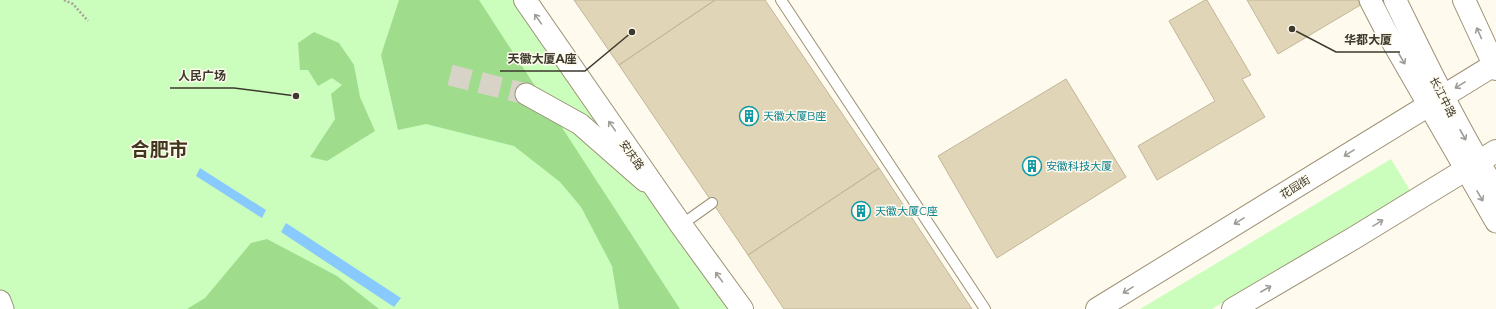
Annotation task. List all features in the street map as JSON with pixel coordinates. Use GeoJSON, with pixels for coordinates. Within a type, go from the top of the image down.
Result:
{"type":"FeatureCollection","features":[{"type":"Feature","properties":{"kind":"main road","name":"安庆路"},"geometry":{"type":"LineString","coordinates":[[525,0],[680,225],[742,309]]}},
{"type":"Feature","properties":{"kind":"main road","name":"长江中路"},"geometry":{"type":"LineString","coordinates":[[1395,0],[1435,100],[1480,161],[1496,191]]}},
{"type":"Feature","properties":{"kind":"main road"},"geometry":{"type":"LineString","coordinates":[[1464,0],[1495,67]]}},
{"type":"Feature","properties":{"kind":"main road","name":"花园街"},"geometry":{"type":"LineString","coordinates":[[1097,309],[1435,100],[1495,67]]}},
{"type":"Feature","properties":{"kind":"main road"},"geometry":{"type":"LineString","coordinates":[[1233,309],[1354,238],[1480,161]]}},
{"type":"Feature","properties":{"kind":"street"},"geometry":{"type":"LineString","coordinates":[[1370,0],[1386,31],[1435,100]]}},
{"type":"Feature","properties":{"kind":"street"},"geometry":{"type":"LineString","coordinates":[[526,94],[580,124],[658,192]]}},
{"type":"Feature","properties":{"kind":"street"},"geometry":{"type":"LineString","coordinates":[[1480,161],[1496,222]]}},
{"type":"Feature","properties":{"kind":"street"},"geometry":{"type":"LineString","coordinates":[[0,301],[3,309]]}},
{"type":"Feature","properties":{"kind":"lane"},"geometry":{"type":"LineString","coordinates":[[781,0],[985,309]]}},
{"type":"Feature","properties":{"kind":"lane"},"geometry":{"type":"LineString","coordinates":[[680,225],[712,203]]}},
{"type":"Feature","properties":{"kind":"path"},"geometry":{"type":"LineString","coordinates":[[64,0],[73,4],[88,21]]}},
{"type":"Feature","properties":{"kind":"green space"},"geometry":{"type":"Polygon","coordinates":[[[0,0],[525,0],[743,309],[0,309],[0,0]]]}},
{"type":"Feature","properties":{"kind":"green space"},"geometry":{"type":"Polygon","coordinates":[[[399,0],[479,0],[680,309],[619,309],[612,266],[581,207],[560,182],[514,146],[426,124],[398,130],[381,55],[399,0]]]}},
{"type":"Feature","properties":{"kind":"green space"},"geometry":{"type":"Polygon","coordinates":[[[314,32],[339,43],[354,65],[360,97],[375,131],[327,161],[310,157],[335,119],[331,94],[342,85],[332,78],[318,86],[308,70],[300,70],[298,43],[314,32]]]}},
{"type":"Feature","properties":{"kind":"green space"},"geometry":{"type":"Polygon","coordinates":[[[1391,159],[1411,192],[1212,309],[1140,309],[1391,159]]]}},
{"type":"Feature","properties":{"kind":"green space"},"geometry":{"type":"Polygon","coordinates":[[[267,239],[337,276],[379,309],[187,309],[205,298],[251,243],[267,239]]]}},
{"type":"Feature","properties":{"kind":"water"},"geometry":{"type":"Polygon","coordinates":[[[200,168],[266,210],[262,218],[196,176],[200,168]]]}},
{"type":"Feature","properties":{"kind":"water"},"geometry":{"type":"Polygon","coordinates":[[[286,223],[401,298],[394,307],[281,232],[286,223]]]}},
{"type":"Feature","properties":{"kind":"building"},"geometry":{"type":"Polygon","coordinates":[[[574,0],[715,0],[619,65],[574,0]]]}},
{"type":"Feature","properties":{"kind":"building","name":"天徽大厦B座"},"geometry":{"type":"Polygon","coordinates":[[[715,0],[765,0],[879,168],[748,255],[619,65],[715,0]]]}},
{"type":"Feature","properties":{"kind":"building"},"geometry":{"type":"Polygon","coordinates":[[[1207,0],[1251,75],[1242,79],[1265,117],[1157,180],[1138,146],[1215,101],[1169,21],[1207,0]]]}},
{"type":"Feature","properties":{"kind":"building"},"geometry":{"type":"Polygon","coordinates":[[[1247,0],[1360,0],[1362,4],[1278,54],[1247,0]]]}},
{"type":"Feature","properties":{"kind":"building","name":"安徽科技大厦"},"geometry":{"type":"Polygon","coordinates":[[[1066,79],[1126,177],[997,258],[938,156],[1066,79]]]}},
{"type":"Feature","properties":{"kind":"building","name":"天徽大厦C座"},"geometry":{"type":"Polygon","coordinates":[[[879,168],[972,309],[784,309],[748,255],[879,168]]]}},
{"type":"Feature","properties":{"kind":"tunnel"},"geometry":{"type":"LineString","coordinates":[[450,75],[526,94]]}},
{"type":"Feature","properties":{"kind":"place","name":"华都大厦"},"geometry":{"type":"Point","coordinates":[1292,29]}},
{"type":"Feature","properties":{"kind":"place","name":"天徽大厦A座"},"geometry":{"type":"Point","coordinates":[632,32]}},
{"type":"Feature","properties":{"kind":"place","name":"人民广场"},"geometry":{"type":"Point","coordinates":[296,96]}},
{"type":"Feature","properties":{"kind":"place","name":"天徽大厦B座"},"geometry":{"type":"Point","coordinates":[749,116]}},
{"type":"Feature","properties":{"kind":"place","name":"安徽科技大厦"},"geometry":{"type":"Point","coordinates":[1032,166]}},
{"type":"Feature","properties":{"kind":"place","name":"天徽大厦C座"},"geometry":{"type":"Point","coordinates":[861,211]}},
{"type":"Feature","properties":{"kind":"district","name":"合肥市"},"geometry":{"type":"Point","coordinates":[159,149]}}]}
